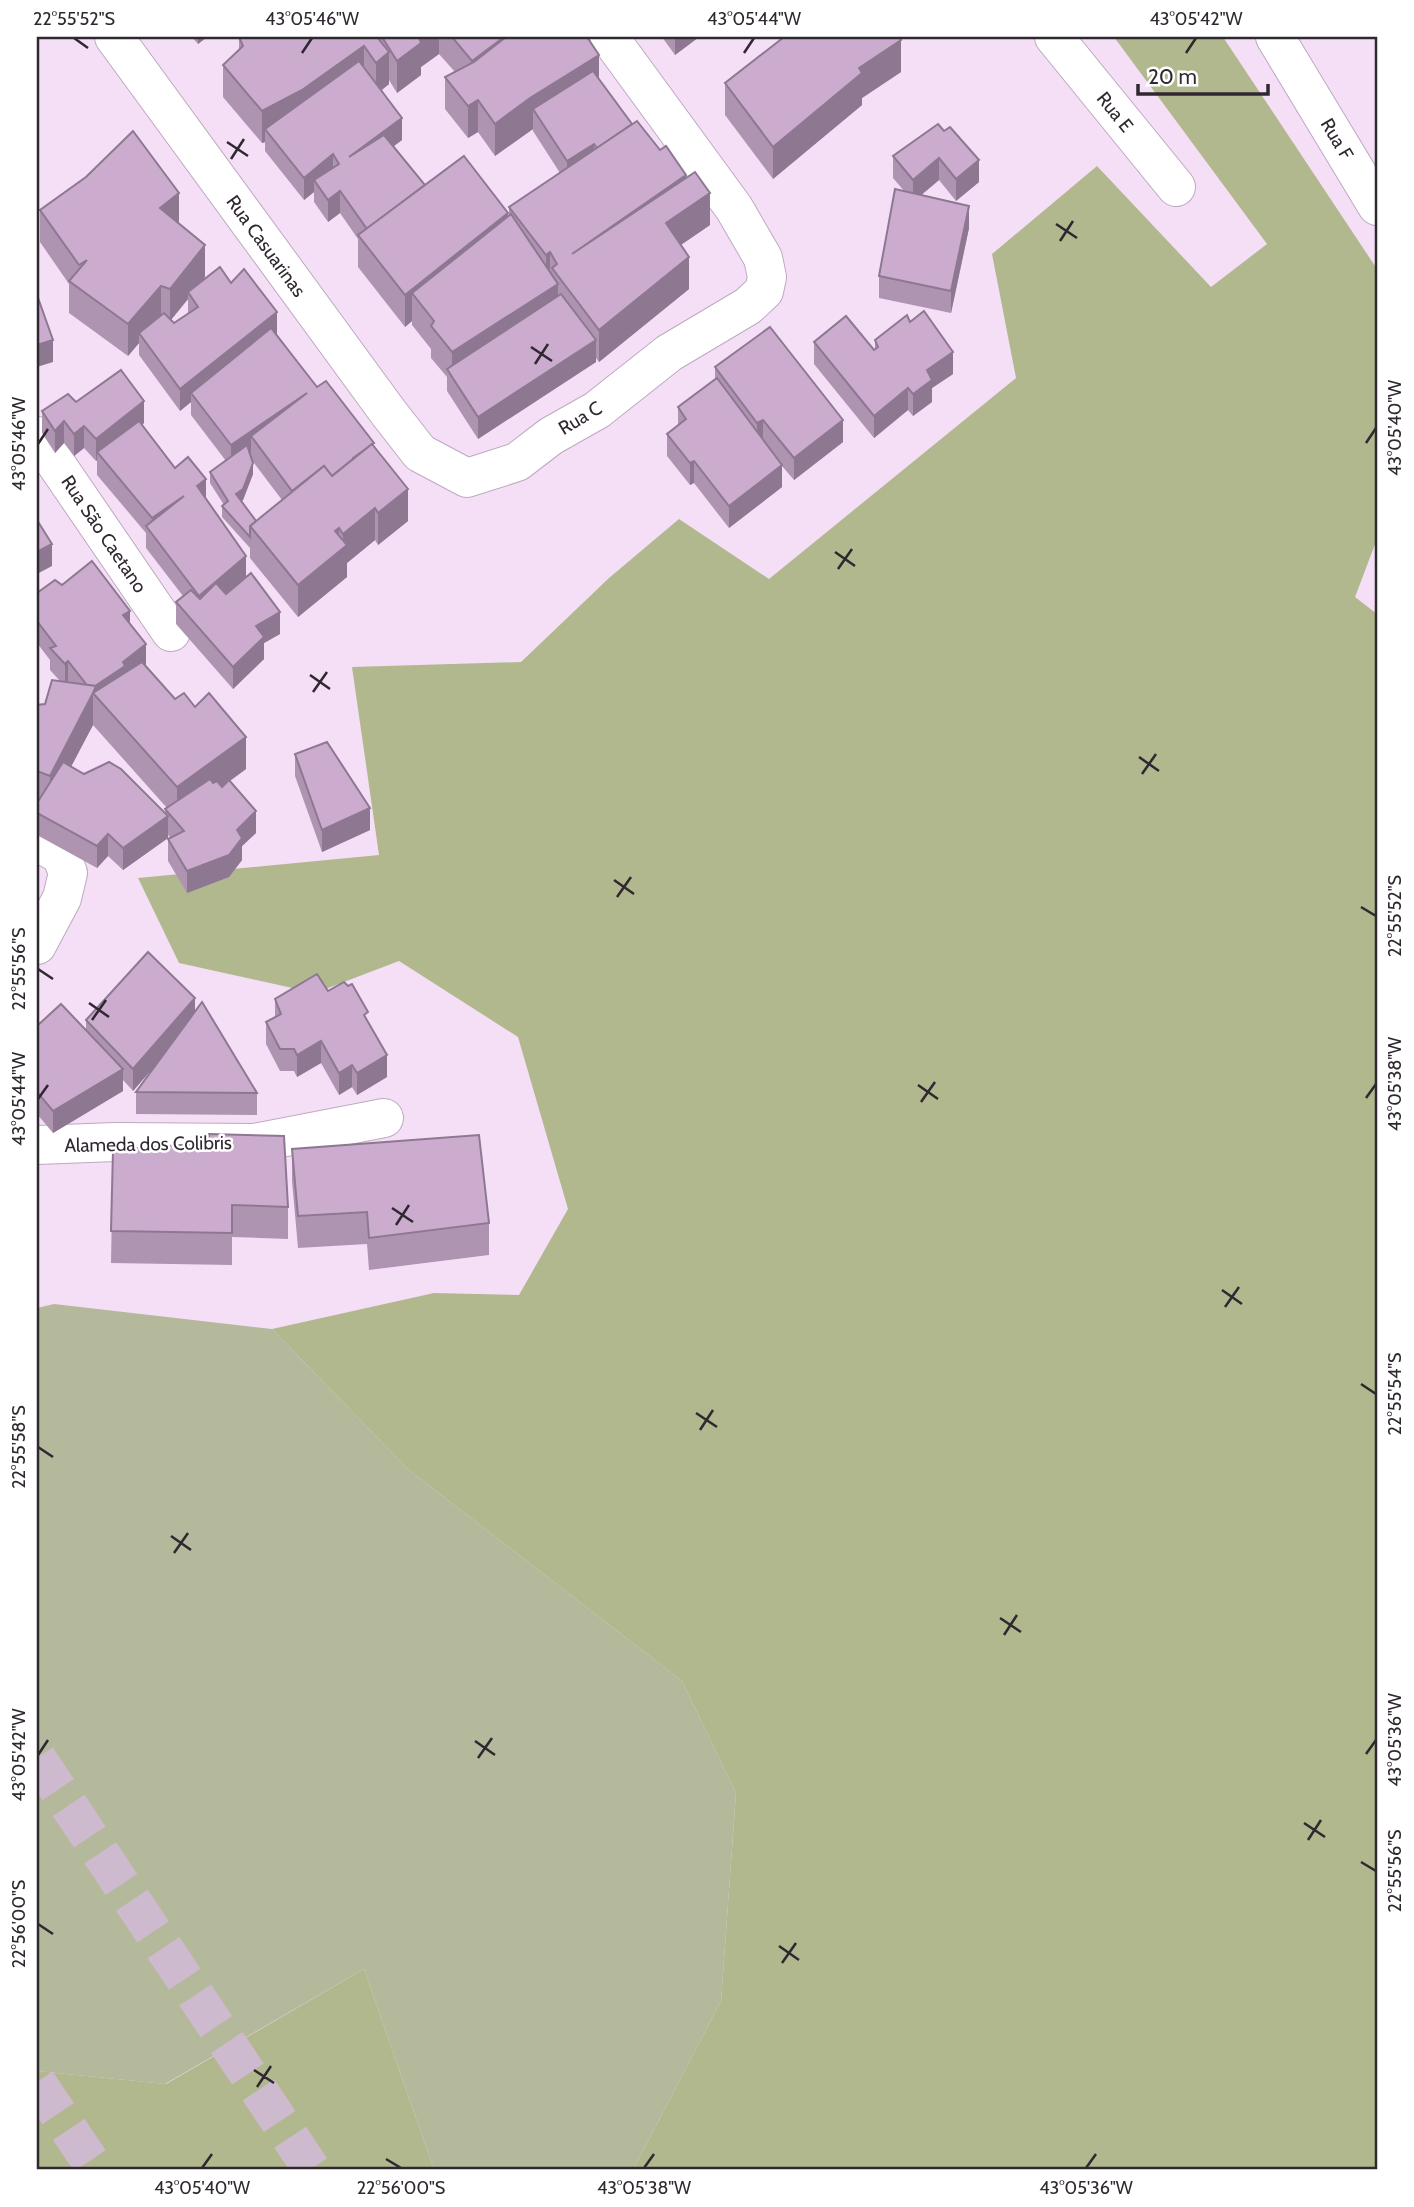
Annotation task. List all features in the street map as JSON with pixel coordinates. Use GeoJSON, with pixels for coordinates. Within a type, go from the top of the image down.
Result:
{"type":"FeatureCollection","features":[{"type":"Feature","properties":{"kind":"street","name":"Rua Casuarinas"},"geometry":{"type":"LineString","coordinates":[[114,37],[420,453]]}},
{"type":"Feature","properties":{"kind":"street","name":"Rua C"},"geometry":{"type":"LineString","coordinates":[[420,453],[467,478],[517,462],[551,436],[597,410],[670,353],[748,306],[764,291],[767,277],[763,258],[734,208],[609,37]]}},
{"type":"Feature","properties":{"kind":"street","name":"Rua E"},"geometry":{"type":"LineString","coordinates":[[1054,37],[1176,187]]}},
{"type":"Feature","properties":{"kind":"street","name":"Rua F"},"geometry":{"type":"LineString","coordinates":[[1275,37],[1377,206]]}},
{"type":"Feature","properties":{"kind":"street","name":"Rua São Caetano"},"geometry":{"type":"LineString","coordinates":[[37,436],[171,632]]}},
{"type":"Feature","properties":{"kind":"street"},"geometry":{"type":"LineString","coordinates":[[37,842],[61,855],[68,873],[62,898],[37,945]]}},
{"type":"Feature","properties":{"kind":"street","name":"Alameda dos Colibris"},"geometry":{"type":"LineString","coordinates":[[37,1145],[115,1142],[254,1143],[384,1118]]}},
{"type":"Feature","properties":{"kind":"green space"},"geometry":{"type":"Polygon","coordinates":[[[1114,37],[1223,37],[1377,269],[1377,539],[1355,597],[1377,614],[1377,2170],[633,2170],[721,2001],[736,1793],[682,1681],[409,1470],[272,1329],[434,1293],[519,1295],[568,1209],[518,1037],[399,961],[315,993],[179,963],[138,878],[379,855],[352,667],[521,662],[609,578],[679,519],[769,579],[1016,378],[992,254],[1097,166],[1211,287],[1267,244],[1114,37]]]}},
{"type":"Feature","properties":{"kind":"green space"},"geometry":{"type":"Polygon","coordinates":[[[54,1304],[272,1329],[409,1470],[682,1681],[736,1793],[721,2001],[633,2170],[434,2170],[364,1969],[165,2084],[37,2071],[37,1308],[54,1304]]]}},
{"type":"Feature","properties":{"kind":"green space"},"geometry":{"type":"Polygon","coordinates":[[[364,1969],[434,2170],[37,2170],[37,2071],[166,2084],[364,1969]]]}},
{"type":"Feature","properties":{"kind":"building"},"geometry":{"type":"Polygon","coordinates":[[[239,37],[377,37],[389,52],[376,63],[364,46],[302,90],[262,111],[223,65],[243,46],[239,37]]]}},
{"type":"Feature","properties":{"kind":"building"},"geometry":{"type":"Polygon","coordinates":[[[382,37],[419,37],[421,43],[397,61],[382,37]]]}},
{"type":"Feature","properties":{"kind":"building"},"geometry":{"type":"Polygon","coordinates":[[[452,37],[504,37],[472,61],[452,37]]]}},
{"type":"Feature","properties":{"kind":"building"},"geometry":{"type":"Polygon","coordinates":[[[506,37],[587,37],[599,55],[530,98],[495,124],[478,100],[468,106],[445,77],[474,62],[506,37]]]}},
{"type":"Feature","properties":{"kind":"building"},"geometry":{"type":"Polygon","coordinates":[[[784,37],[899,37],[901,40],[859,68],[862,73],[773,147],[725,83],[784,37]]]}},
{"type":"Feature","properties":{"kind":"building"},"geometry":{"type":"Polygon","coordinates":[[[359,61],[402,118],[349,157],[384,135],[425,185],[367,229],[340,191],[328,200],[314,180],[339,164],[333,154],[304,178],[265,129],[359,61]]]}},
{"type":"Feature","properties":{"kind":"building"},"geometry":{"type":"Polygon","coordinates":[[[593,71],[632,124],[597,148],[594,144],[567,161],[533,109],[593,71]]]}},
{"type":"Feature","properties":{"kind":"building"},"geometry":{"type":"Polygon","coordinates":[[[637,121],[660,150],[666,146],[686,175],[572,254],[695,172],[710,193],[666,223],[689,257],[599,330],[552,268],[557,264],[550,252],[546,255],[509,207],[637,121]]]}},
{"type":"Feature","properties":{"kind":"building"},"geometry":{"type":"Polygon","coordinates":[[[938,124],[944,131],[950,127],[979,160],[956,179],[939,158],[913,180],[893,156],[938,124]]]}},
{"type":"Feature","properties":{"kind":"building"},"geometry":{"type":"Polygon","coordinates":[[[133,131],[179,193],[160,208],[205,245],[170,289],[161,286],[128,324],[69,281],[87,260],[79,265],[40,210],[86,177],[133,131]]]}},
{"type":"Feature","properties":{"kind":"building"},"geometry":{"type":"Polygon","coordinates":[[[464,156],[508,213],[405,295],[358,235],[464,156]]]}},
{"type":"Feature","properties":{"kind":"building"},"geometry":{"type":"Polygon","coordinates":[[[895,189],[969,206],[951,291],[879,276],[895,189]]]}},
{"type":"Feature","properties":{"kind":"building"},"geometry":{"type":"Polygon","coordinates":[[[511,214],[558,284],[452,352],[431,326],[434,321],[412,293],[511,214]]]}},
{"type":"Feature","properties":{"kind":"building"},"geometry":{"type":"Polygon","coordinates":[[[220,267],[231,283],[244,269],[277,312],[180,389],[139,333],[164,313],[174,323],[198,307],[188,292],[220,267]]]}},
{"type":"Feature","properties":{"kind":"building"},"geometry":{"type":"Polygon","coordinates":[[[561,294],[596,340],[478,417],[447,369],[561,294]]]}},
{"type":"Feature","properties":{"kind":"building"},"geometry":{"type":"Polygon","coordinates":[[[37,295],[53,340],[37,345],[37,295]]]}},
{"type":"Feature","properties":{"kind":"building"},"geometry":{"type":"Polygon","coordinates":[[[924,311],[953,352],[927,370],[932,380],[913,394],[908,388],[874,416],[814,342],[846,316],[874,350],[878,347],[875,340],[907,315],[910,322],[924,311]]]}},
{"type":"Feature","properties":{"kind":"building"},"geometry":{"type":"Polygon","coordinates":[[[770,327],[843,420],[794,458],[763,420],[757,423],[715,367],[770,327]]]}},
{"type":"Feature","properties":{"kind":"building"},"geometry":{"type":"Polygon","coordinates":[[[271,328],[317,387],[326,381],[374,443],[332,476],[324,466],[292,491],[251,436],[307,393],[231,445],[191,393],[271,328]]]}},
{"type":"Feature","properties":{"kind":"building"},"geometry":{"type":"Polygon","coordinates":[[[121,370],[144,401],[96,439],[84,426],[74,434],[64,421],[55,431],[42,411],[68,394],[76,402],[121,370]]]}},
{"type":"Feature","properties":{"kind":"building"},"geometry":{"type":"Polygon","coordinates":[[[717,378],[782,465],[729,506],[694,461],[690,463],[667,434],[686,419],[678,407],[717,378]]]}},
{"type":"Feature","properties":{"kind":"building"},"geometry":{"type":"Polygon","coordinates":[[[139,421],[175,468],[188,457],[206,479],[197,486],[246,556],[199,596],[146,526],[184,496],[152,518],[97,452],[139,421]]]}},
{"type":"Feature","properties":{"kind":"building"},"geometry":{"type":"Polygon","coordinates":[[[372,444],[408,489],[378,513],[375,508],[343,534],[339,528],[335,531],[347,545],[298,585],[250,526],[324,466],[332,476],[372,444]]]}},
{"type":"Feature","properties":{"kind":"building"},"geometry":{"type":"Polygon","coordinates":[[[247,445],[253,463],[243,489],[236,494],[256,521],[250,526],[250,537],[222,506],[228,501],[210,472],[247,445]]]}},
{"type":"Feature","properties":{"kind":"building"},"geometry":{"type":"Polygon","coordinates":[[[37,520],[52,544],[37,552],[37,520]]]}},
{"type":"Feature","properties":{"kind":"building"},"geometry":{"type":"Polygon","coordinates":[[[92,561],[130,611],[123,615],[146,644],[123,662],[125,666],[95,686],[87,685],[68,661],[65,664],[50,648],[56,646],[37,621],[37,593],[55,580],[62,585],[92,561]]]}},
{"type":"Feature","properties":{"kind":"building"},"geometry":{"type":"Polygon","coordinates":[[[251,573],[280,612],[256,626],[264,637],[233,667],[176,602],[191,590],[200,599],[216,583],[226,594],[251,573]]]}},
{"type":"Feature","properties":{"kind":"building"},"geometry":{"type":"Polygon","coordinates":[[[142,662],[175,699],[184,693],[195,707],[209,693],[246,737],[177,787],[93,693],[142,662]]]}},
{"type":"Feature","properties":{"kind":"building"},"geometry":{"type":"Polygon","coordinates":[[[52,680],[96,686],[50,776],[37,771],[37,705],[45,704],[52,680]]]}},
{"type":"Feature","properties":{"kind":"building"},"geometry":{"type":"Polygon","coordinates":[[[327,742],[370,808],[322,830],[295,754],[327,742]]]}},
{"type":"Feature","properties":{"kind":"building"},"geometry":{"type":"Polygon","coordinates":[[[63,762],[84,774],[109,762],[121,769],[168,816],[123,848],[108,834],[97,846],[37,813],[37,803],[63,762]]]}},
{"type":"Feature","properties":{"kind":"building"},"geometry":{"type":"Polygon","coordinates":[[[210,779],[213,783],[217,781],[222,787],[229,780],[256,811],[237,830],[242,838],[229,855],[187,871],[168,839],[184,831],[165,809],[210,779]]]}},
{"type":"Feature","properties":{"kind":"building"},"geometry":{"type":"Polygon","coordinates":[[[148,952],[195,998],[133,1069],[86,1020],[148,952]]]}},
{"type":"Feature","properties":{"kind":"building"},"geometry":{"type":"Polygon","coordinates":[[[317,974],[328,991],[344,982],[348,986],[352,984],[368,1012],[364,1015],[387,1055],[357,1073],[352,1065],[339,1073],[321,1041],[297,1055],[294,1049],[280,1049],[266,1022],[281,1014],[275,999],[317,974]]]}},
{"type":"Feature","properties":{"kind":"building"},"geometry":{"type":"Polygon","coordinates":[[[202,1002],[257,1093],[136,1092],[202,1002]]]}},
{"type":"Feature","properties":{"kind":"building"},"geometry":{"type":"Polygon","coordinates":[[[61,1004],[123,1069],[53,1111],[37,1092],[37,1026],[61,1004]]]}},
{"type":"Feature","properties":{"kind":"building"},"geometry":{"type":"Polygon","coordinates":[[[209,1134],[284,1136],[288,1207],[232,1205],[232,1233],[111,1231],[113,1150],[209,1143],[209,1134]]]}},
{"type":"Feature","properties":{"kind":"building"},"geometry":{"type":"Polygon","coordinates":[[[479,1135],[489,1223],[369,1238],[367,1212],[298,1216],[292,1149],[479,1135]]]}},
{"type":"Feature","properties":{"kind":"tunnel"},"geometry":{"type":"LineString","coordinates":[[37,1758],[312,2170]]}},
{"type":"Feature","properties":{"kind":"tunnel"},"geometry":{"type":"LineString","coordinates":[[37,2082],[96,2170]]}}]}
